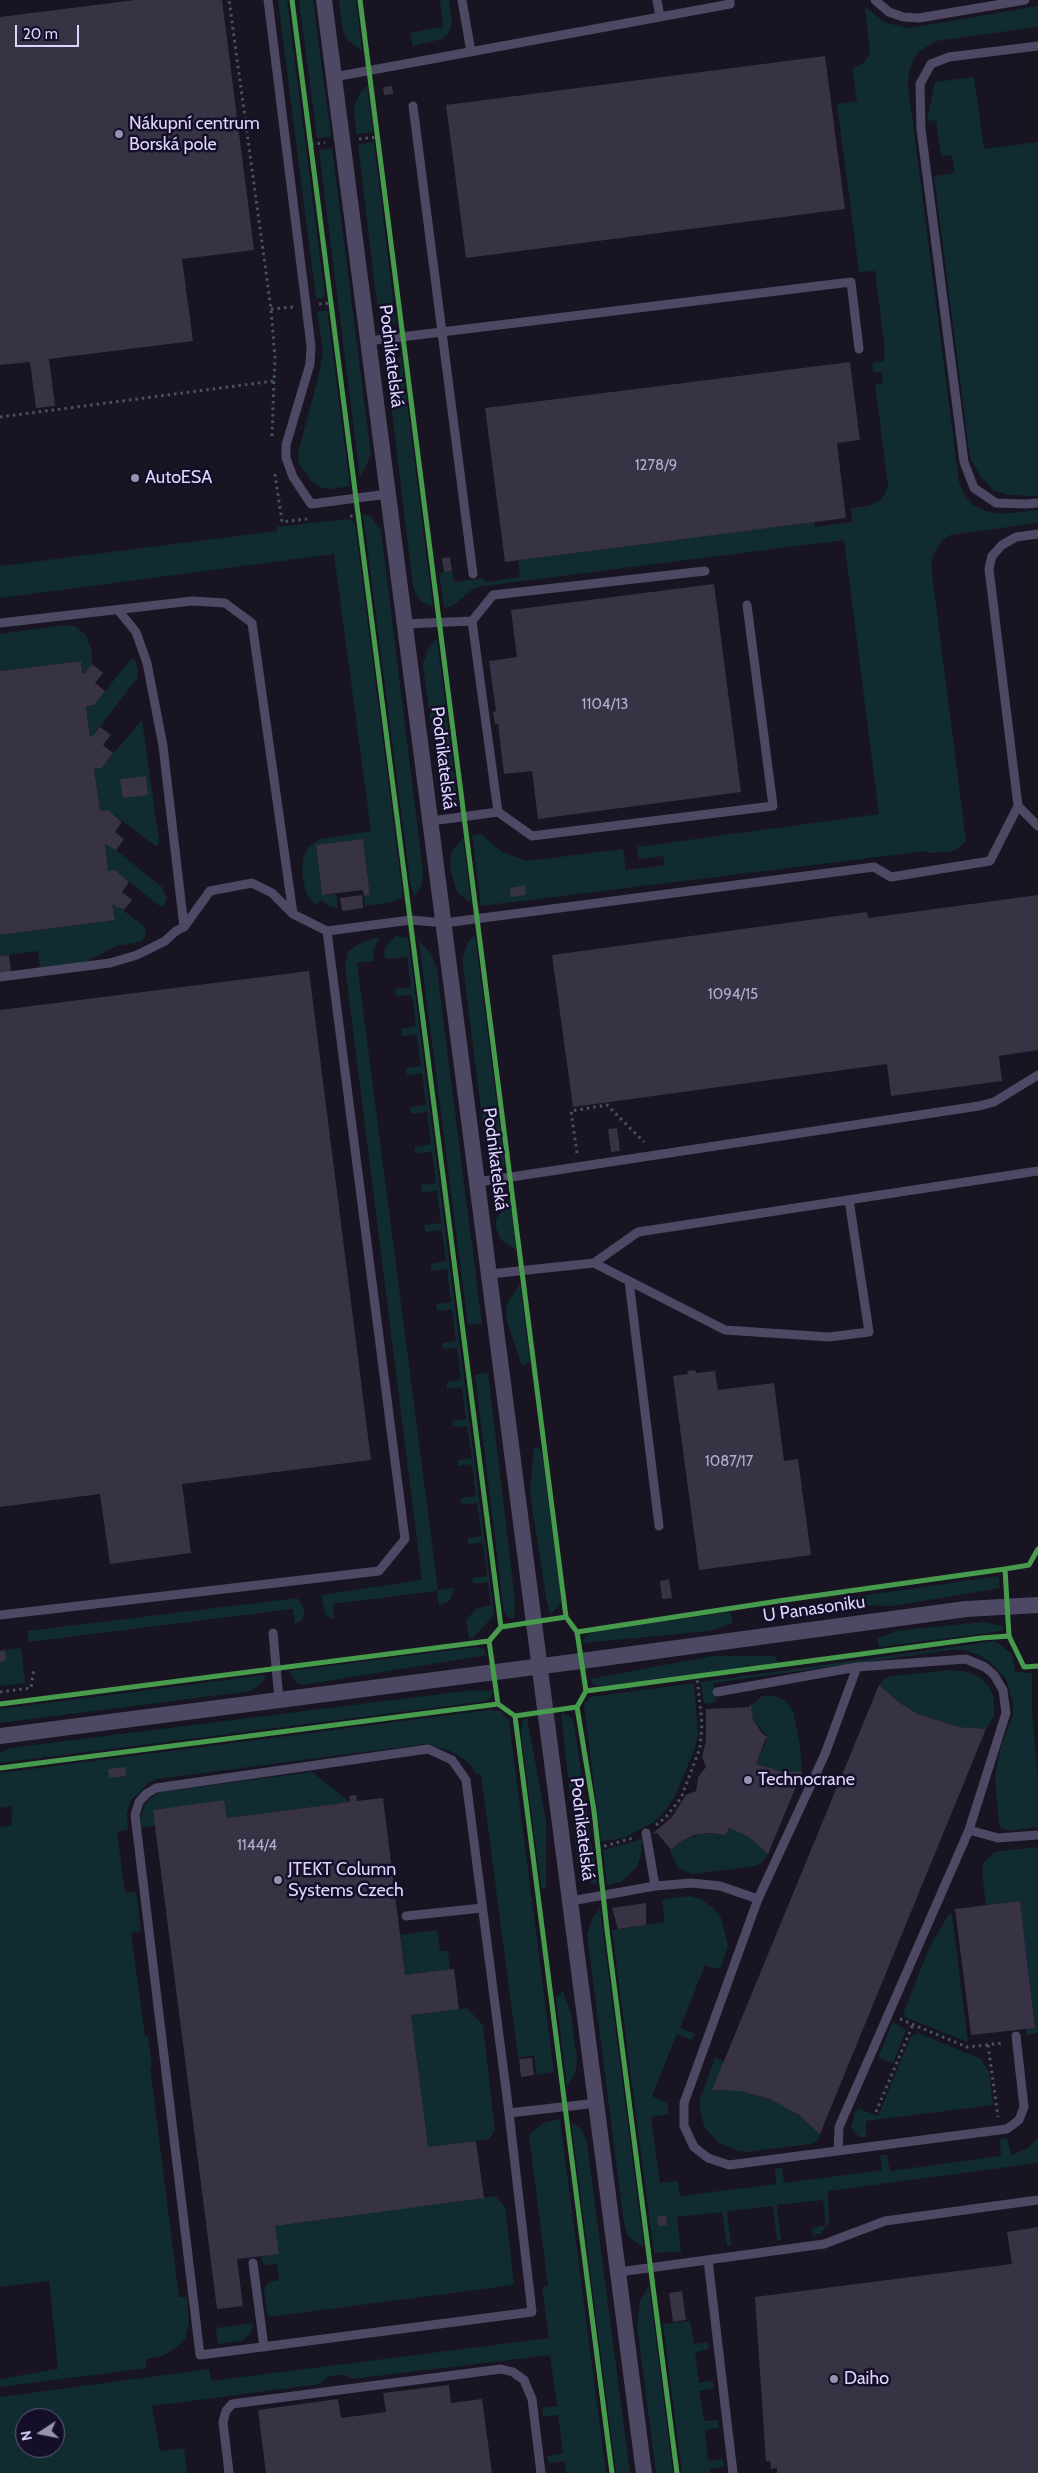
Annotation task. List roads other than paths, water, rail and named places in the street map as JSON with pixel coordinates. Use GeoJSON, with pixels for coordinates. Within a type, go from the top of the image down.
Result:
{"type":"FeatureCollection","features":[{"type":"Feature","properties":{"kind":"street","name":"Podnikatelská"},"geometry":{"type":"LineString","coordinates":[[324,0],[644,2473]]}},
{"type":"Feature","properties":{"kind":"street","name":"U Panasoniku"},"geometry":{"type":"LineString","coordinates":[[0,1736],[541,1667],[966,1609],[1038,1605]]}},
{"type":"Feature","properties":{"kind":"lane"},"geometry":{"type":"LineString","coordinates":[[268,0],[311,346],[310,364],[286,445],[286,458],[293,477],[311,504],[388,494]]}},
{"type":"Feature","properties":{"kind":"lane"},"geometry":{"type":"LineString","coordinates":[[462,0],[471,52]]}},
{"type":"Feature","properties":{"kind":"lane"},"geometry":{"type":"LineString","coordinates":[[657,0],[660,17]]}},
{"type":"Feature","properties":{"kind":"lane"},"geometry":{"type":"LineString","coordinates":[[334,77],[730,4],[730,0]]}},
{"type":"Feature","properties":{"kind":"lane"},"geometry":{"type":"LineString","coordinates":[[875,0],[890,12],[903,17],[919,18],[1024,0]]}},
{"type":"Feature","properties":{"kind":"lane"},"geometry":{"type":"LineString","coordinates":[[1038,46],[949,57],[931,64],[920,84],[921,129],[964,462],[974,488],[996,503],[1038,503]]}},
{"type":"Feature","properties":{"kind":"lane"},"geometry":{"type":"LineString","coordinates":[[413,106],[473,574]]}},
{"type":"Feature","properties":{"kind":"lane"},"geometry":{"type":"LineString","coordinates":[[368,341],[851,282],[859,349]]}},
{"type":"Feature","properties":{"kind":"lane"},"geometry":{"type":"LineString","coordinates":[[0,977],[110,963],[137,955],[165,941],[176,931],[184,927],[210,891],[252,883],[272,893],[293,914],[327,931],[411,920],[444,923],[874,867],[891,877],[990,861],[1018,806],[988,570],[992,556],[1002,545],[1016,537],[1038,534]]}},
{"type":"Feature","properties":{"kind":"lane"},"geometry":{"type":"LineString","coordinates":[[498,812],[472,621],[493,595],[705,571]]}},
{"type":"Feature","properties":{"kind":"lane"},"geometry":{"type":"LineString","coordinates":[[0,623],[192,601],[225,603],[252,623],[293,914]]}},
{"type":"Feature","properties":{"kind":"lane"},"geometry":{"type":"LineString","coordinates":[[431,821],[498,812],[532,836],[773,806],[747,605]]}},
{"type":"Feature","properties":{"kind":"lane"},"geometry":{"type":"LineString","coordinates":[[118,610],[136,632],[147,663],[163,746],[184,927]]}},
{"type":"Feature","properties":{"kind":"lane"},"geometry":{"type":"LineString","coordinates":[[405,624],[472,621]]}},
{"type":"Feature","properties":{"kind":"lane"},"geometry":{"type":"LineString","coordinates":[[1018,806],[1038,826]]}},
{"type":"Feature","properties":{"kind":"lane"},"geometry":{"type":"LineString","coordinates":[[0,1616],[379,1571],[405,1539],[327,931]]}},
{"type":"Feature","properties":{"kind":"lane"},"geometry":{"type":"LineString","coordinates":[[478,1182],[979,1106],[994,1102],[1038,1075]]}},
{"type":"Feature","properties":{"kind":"lane"},"geometry":{"type":"LineString","coordinates":[[490,1274],[594,1263],[638,1232],[1038,1171]]}},
{"type":"Feature","properties":{"kind":"lane"},"geometry":{"type":"LineString","coordinates":[[594,1263],[725,1330],[829,1338],[869,1332],[849,1200]]}},
{"type":"Feature","properties":{"kind":"lane"},"geometry":{"type":"LineString","coordinates":[[629,1281],[658,1526]]}},
{"type":"Feature","properties":{"kind":"lane"},"geometry":{"type":"LineString","coordinates":[[273,1634],[279,1700]]}},
{"type":"Feature","properties":{"kind":"lane"},"geometry":{"type":"LineString","coordinates":[[717,1692],[857,1668],[966,1659],[985,1667],[994,1676],[1003,1690],[1006,1713],[969,1830],[839,2127],[838,2151]]}},
{"type":"Feature","properties":{"kind":"lane"},"geometry":{"type":"LineString","coordinates":[[857,1668],[825,1754],[758,1899],[684,2103],[684,2126],[694,2146],[708,2158],[729,2165],[1000,2130],[1016,2123],[1024,2109],[1016,2039]]}},
{"type":"Feature","properties":{"kind":"lane"},"geometry":{"type":"LineString","coordinates":[[428,1750],[452,1760],[466,1780],[482,1908],[509,2113],[532,2312],[200,2355],[135,1815],[139,1802],[146,1794],[156,1788],[428,1750]]}},
{"type":"Feature","properties":{"kind":"lane"},"geometry":{"type":"LineString","coordinates":[[969,1830],[998,1838],[1038,1835]]}},
{"type":"Feature","properties":{"kind":"lane"},"geometry":{"type":"LineString","coordinates":[[646,1833],[655,1886]]}},
{"type":"Feature","properties":{"kind":"lane"},"geometry":{"type":"LineString","coordinates":[[571,1901],[655,1886],[692,1883],[711,1885],[758,1899]]}},
{"type":"Feature","properties":{"kind":"lane"},"geometry":{"type":"LineString","coordinates":[[406,1916],[482,1908]]}},
{"type":"Feature","properties":{"kind":"lane"},"geometry":{"type":"LineString","coordinates":[[509,2113],[597,2103]]}},
{"type":"Feature","properties":{"kind":"lane"},"geometry":{"type":"LineString","coordinates":[[619,2272],[824,2244],[885,2221],[1038,2200]]}},
{"type":"Feature","properties":{"kind":"lane"},"geometry":{"type":"LineString","coordinates":[[708,2260],[734,2473]]}},
{"type":"Feature","properties":{"kind":"lane"},"geometry":{"type":"LineString","coordinates":[[253,2263],[264,2347]]}},
{"type":"Feature","properties":{"kind":"lane"},"geometry":{"type":"LineString","coordinates":[[229,2473],[223,2422],[226,2411],[232,2404],[501,2368],[513,2372],[524,2380],[532,2400],[541,2473]]}},
{"type":"Feature","properties":{"kind":"place","name":"Nákupní centrum Borská pole"},"geometry":{"type":"Point","coordinates":[119,134]}},
{"type":"Feature","properties":{"kind":"place","name":"AutoESA"},"geometry":{"type":"Point","coordinates":[135,478]}},
{"type":"Feature","properties":{"kind":"place","name":"Technocrane"},"geometry":{"type":"Point","coordinates":[748,1780]}},
{"type":"Feature","properties":{"kind":"place","name":"JTEKT Column Systems Czech"},"geometry":{"type":"Point","coordinates":[278,1880]}},
{"type":"Feature","properties":{"kind":"place","name":"Daiho"},"geometry":{"type":"Point","coordinates":[834,2379]}}]}
